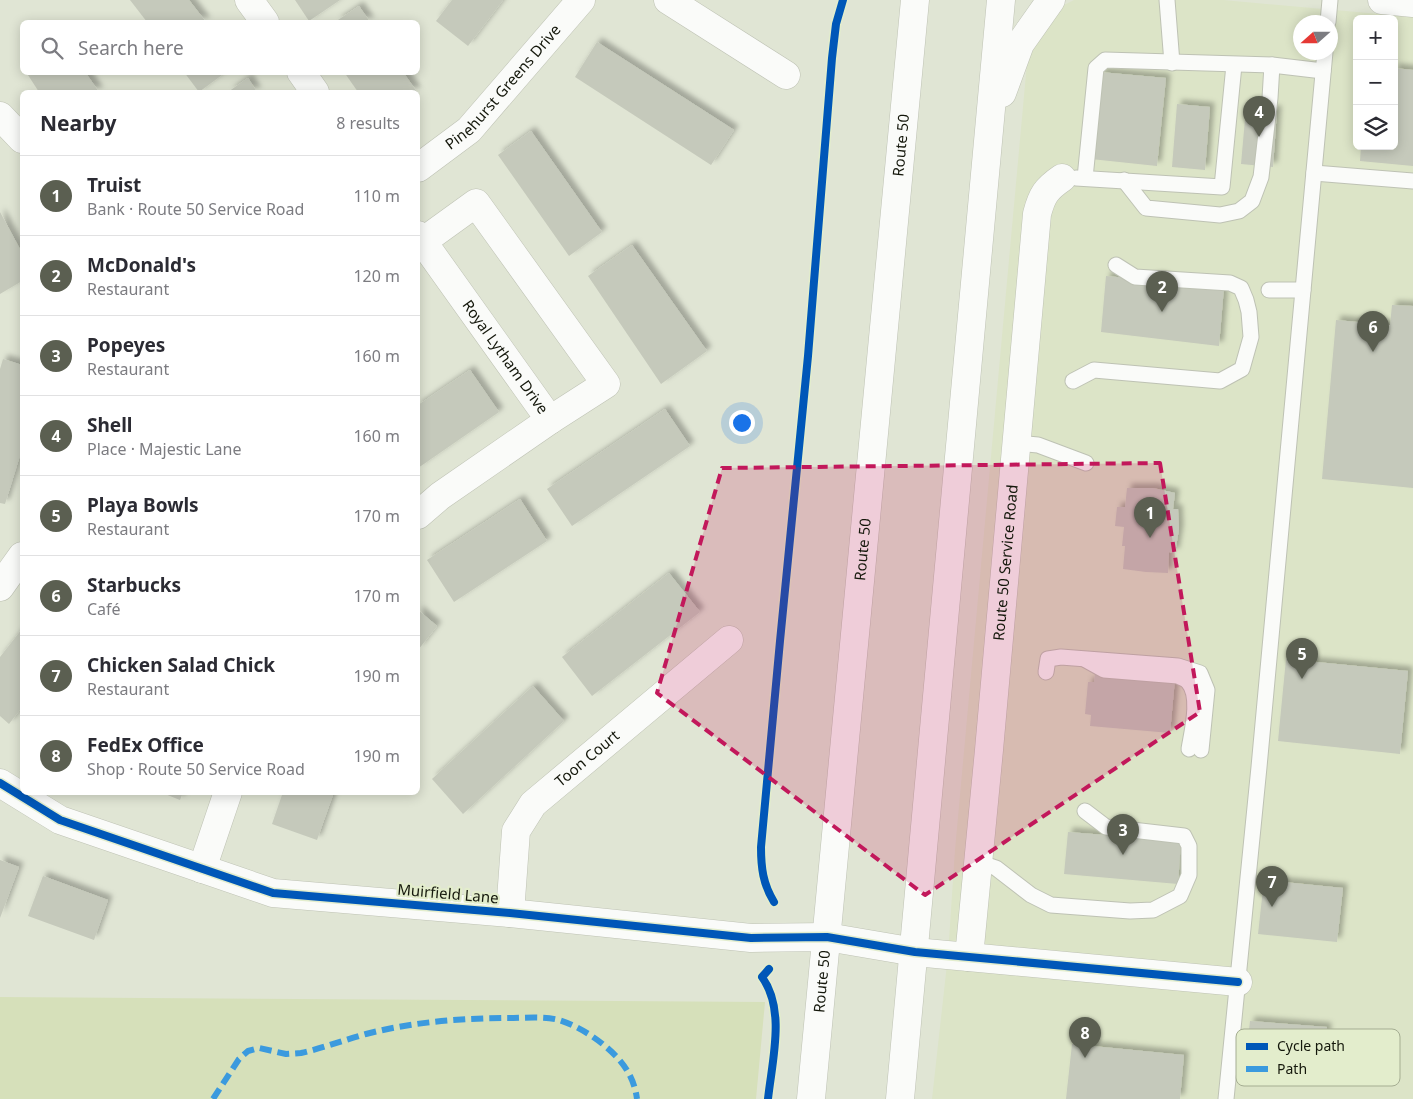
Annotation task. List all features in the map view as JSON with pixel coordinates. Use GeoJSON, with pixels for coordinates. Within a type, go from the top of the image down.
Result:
{"type":"FeatureCollection","features":[{"type":"Feature","properties":{"kind":"main road"},"geometry":{"type":"LineString","coordinates":[[249,0],[264,20]]}},
{"type":"Feature","properties":{"kind":"main road","name":"Pinehurst Greens Drive"},"geometry":{"type":"LineString","coordinates":[[420,167],[469,130],[581,0]]}},
{"type":"Feature","properties":{"kind":"main road"},"geometry":{"type":"LineString","coordinates":[[668,0],[786,75]]}},
{"type":"Feature","properties":{"kind":"main road","name":"Route 50"},"geometry":{"type":"LineString","coordinates":[[811,1099],[915,0]]}},
{"type":"Feature","properties":{"kind":"main road"},"geometry":{"type":"LineString","coordinates":[[900,1099],[1001,0]]}},
{"type":"Feature","properties":{"kind":"main road"},"geometry":{"type":"LineString","coordinates":[[989,129],[1020,44],[1051,0]]}},
{"type":"Feature","properties":{"kind":"main road"},"geometry":{"type":"LineString","coordinates":[[1382,0],[1413,3]]}},
{"type":"Feature","properties":{"kind":"main road"},"geometry":{"type":"LineString","coordinates":[[303,75],[314,90]]}},
{"type":"Feature","properties":{"kind":"main road"},"geometry":{"type":"LineString","coordinates":[[0,116],[20,137]]}},
{"type":"Feature","properties":{"kind":"main road","name":"Route 50 Service Road"},"geometry":{"type":"LineString","coordinates":[[969,957],[988,767],[1037,214],[1041,198],[1048,188],[1073,178]]}},
{"type":"Feature","properties":{"kind":"main road"},"geometry":{"type":"LineString","coordinates":[[420,239],[476,203],[606,384],[550,420]]}},
{"type":"Feature","properties":{"kind":"main road","name":"Royal Lytham Drive"},"geometry":{"type":"LineString","coordinates":[[420,239],[550,420],[440,496],[420,513]]}},
{"type":"Feature","properties":{"kind":"main road"},"geometry":{"type":"LineString","coordinates":[[0,587],[20,559]]}},
{"type":"Feature","properties":{"kind":"main road","name":"Toon Court"},"geometry":{"type":"LineString","coordinates":[[510,913],[516,831],[533,804],[729,640]]}},
{"type":"Feature","properties":{"kind":"main road","name":"Muirfield Lane"},"geometry":{"type":"LineString","coordinates":[[0,783],[60,820],[273,893],[510,913],[751,938],[826,937],[915,952],[1238,982]]}},
{"type":"Feature","properties":{"kind":"main road"},"geometry":{"type":"LineString","coordinates":[[202,869],[227,795]]}},
{"type":"Feature","properties":{"kind":"lane"},"geometry":{"type":"LineString","coordinates":[[1167,0],[1172,63]]}},
{"type":"Feature","properties":{"kind":"lane"},"geometry":{"type":"LineString","coordinates":[[1329,15],[1330,0]]}},
{"type":"Feature","properties":{"kind":"lane"},"geometry":{"type":"LineString","coordinates":[[1234,65],[1222,187],[1073,178],[1096,68],[1105,60],[1272,65],[1323,71]]}},
{"type":"Feature","properties":{"kind":"lane"},"geometry":{"type":"LineString","coordinates":[[1226,1099],[1324,60]]}},
{"type":"Feature","properties":{"kind":"lane"},"geometry":{"type":"LineString","coordinates":[[1124,180],[1146,208],[1220,215],[1239,211],[1252,201],[1261,177],[1272,65]]}},
{"type":"Feature","properties":{"kind":"lane"},"geometry":{"type":"LineString","coordinates":[[1314,173],[1413,181]]}},
{"type":"Feature","properties":{"kind":"lane"},"geometry":{"type":"LineString","coordinates":[[1073,381],[1094,370],[1220,381],[1242,369],[1251,337],[1246,300],[1241,288],[1230,283],[1135,277],[1116,265]]}},
{"type":"Feature","properties":{"kind":"lane"},"geometry":{"type":"LineString","coordinates":[[1269,290],[1303,290]]}},
{"type":"Feature","properties":{"kind":"lane"},"geometry":{"type":"LineString","coordinates":[[1016,443],[1038,445],[1086,463]]}},
{"type":"Feature","properties":{"kind":"lane"},"geometry":{"type":"LineString","coordinates":[[1046,672],[1048,659],[1075,657],[1178,666],[1200,673],[1207,690],[1195,749]]}},
{"type":"Feature","properties":{"kind":"lane"},"geometry":{"type":"LineString","coordinates":[[990,866],[996,868],[1031,895],[1051,905],[1130,911],[1153,910],[1180,896],[1189,875],[1189,846],[1184,836],[1106,827],[1085,811]]}},
{"type":"Feature","properties":{"kind":"highlighted area"},"geometry":{"type":"Polygon","coordinates":[[[1160,463],[1200,712],[925,895],[657,693],[722,468],[1160,463]]]}},
{"type":"Feature","properties":{"kind":"shaded area"},"geometry":{"type":"Polygon","coordinates":[[[1074,0],[1223,0],[1391,15],[1353,15],[1353,150],[1398,150],[1398,16],[1413,17],[1413,1099],[932,1099],[948,955],[955,850],[1027,63],[1033,43],[1045,22],[1064,5],[1074,0]]]}},
{"type":"Feature","properties":{"kind":"shaded area"},"geometry":{"type":"Polygon","coordinates":[[[0,997],[765,1002],[756,1099],[0,1099],[0,997]]]}},
{"type":"Feature","properties":{"kind":"building"},"geometry":{"type":"Polygon","coordinates":[[[130,0],[189,0],[204,20],[145,20],[130,0]]]}},
{"type":"Feature","properties":{"kind":"building"},"geometry":{"type":"Polygon","coordinates":[[[295,0],[340,0],[310,20],[308,20],[295,0]]]}},
{"type":"Feature","properties":{"kind":"building"},"geometry":{"type":"Polygon","coordinates":[[[452,0],[503,0],[468,46],[436,21],[452,0]]]}},
{"type":"Feature","properties":{"kind":"building"},"geometry":{"type":"Polygon","coordinates":[[[359,6],[369,20],[338,20],[359,6]]]}},
{"type":"Feature","properties":{"kind":"building"},"geometry":{"type":"Polygon","coordinates":[[[597,42],[734,130],[711,165],[575,77],[597,42]]]}},
{"type":"Feature","properties":{"kind":"building"},"geometry":{"type":"Polygon","coordinates":[[[1398,68],[1413,70],[1413,166],[1360,161],[1361,150],[1398,150],[1398,68]]]}},
{"type":"Feature","properties":{"kind":"building"},"geometry":{"type":"Polygon","coordinates":[[[1100,72],[1166,78],[1157,166],[1091,159],[1100,72]]]}},
{"type":"Feature","properties":{"kind":"building"},"geometry":{"type":"Polygon","coordinates":[[[28,75],[87,75],[98,90],[38,90],[28,75]]]}},
{"type":"Feature","properties":{"kind":"building"},"geometry":{"type":"Polygon","coordinates":[[[186,75],[222,75],[202,90],[198,90],[186,75]]]}},
{"type":"Feature","properties":{"kind":"building"},"geometry":{"type":"Polygon","coordinates":[[[346,75],[405,75],[416,90],[357,90],[346,75]]]}},
{"type":"Feature","properties":{"kind":"building"},"geometry":{"type":"Polygon","coordinates":[[[248,78],[256,90],[231,90],[248,78]]]}},
{"type":"Feature","properties":{"kind":"building"},"geometry":{"type":"Polygon","coordinates":[[[1177,104],[1210,107],[1205,170],[1172,167],[1177,104]]]}},
{"type":"Feature","properties":{"kind":"building"},"geometry":{"type":"Polygon","coordinates":[[[1246,108],[1277,110],[1273,167],[1241,164],[1246,108]]]}},
{"type":"Feature","properties":{"kind":"building"},"geometry":{"type":"Polygon","coordinates":[[[531,131],[602,232],[569,256],[498,155],[531,131]]]}},
{"type":"Feature","properties":{"kind":"building"},"geometry":{"type":"Polygon","coordinates":[[[0,212],[20,249],[20,282],[0,294],[0,212]]]}},
{"type":"Feature","properties":{"kind":"building"},"geometry":{"type":"Polygon","coordinates":[[[632,245],[707,351],[661,384],[588,276],[632,245]]]}},
{"type":"Feature","properties":{"kind":"building"},"geometry":{"type":"Polygon","coordinates":[[[1106,276],[1224,287],[1219,346],[1101,332],[1106,276]]]}},
{"type":"Feature","properties":{"kind":"building"},"geometry":{"type":"Polygon","coordinates":[[[1392,305],[1413,306],[1413,488],[1322,479],[1336,320],[1390,325],[1392,305]]]}},
{"type":"Feature","properties":{"kind":"building"},"geometry":{"type":"Polygon","coordinates":[[[3,359],[20,364],[20,455],[5,504],[0,503],[0,369],[3,359]]]}},
{"type":"Feature","properties":{"kind":"building"},"geometry":{"type":"Polygon","coordinates":[[[470,370],[499,412],[420,467],[420,404],[470,370]]]}},
{"type":"Feature","properties":{"kind":"building"},"geometry":{"type":"Polygon","coordinates":[[[665,409],[690,446],[572,526],[547,489],[665,409]]]}},
{"type":"Feature","properties":{"kind":"building"},"geometry":{"type":"Polygon","coordinates":[[[1127,488],[1153,488],[1175,493],[1173,509],[1178,509],[1179,529],[1175,553],[1169,552],[1168,573],[1123,569],[1125,546],[1122,546],[1124,527],[1115,526],[1117,507],[1125,507],[1127,488]]]}},
{"type":"Feature","properties":{"kind":"building"},"geometry":{"type":"Polygon","coordinates":[[[520,499],[547,541],[454,602],[427,560],[520,499]]]}},
{"type":"Feature","properties":{"kind":"building"},"geometry":{"type":"Polygon","coordinates":[[[669,573],[700,612],[592,696],[562,657],[669,573]]]}},
{"type":"Feature","properties":{"kind":"building"},"geometry":{"type":"Polygon","coordinates":[[[420,612],[437,626],[420,647],[420,612]]]}},
{"type":"Feature","properties":{"kind":"building"},"geometry":{"type":"Polygon","coordinates":[[[20,632],[20,710],[9,724],[0,716],[0,657],[20,632]]]}},
{"type":"Feature","properties":{"kind":"building"},"geometry":{"type":"Polygon","coordinates":[[[1286,659],[1408,671],[1400,754],[1278,741],[1286,659]]]}},
{"type":"Feature","properties":{"kind":"building"},"geometry":{"type":"Polygon","coordinates":[[[1095,672],[1175,679],[1170,733],[1090,726],[1091,715],[1085,714],[1088,682],[1094,682],[1095,672]]]}},
{"type":"Feature","properties":{"kind":"building"},"geometry":{"type":"Polygon","coordinates":[[[533,686],[564,721],[463,814],[432,779],[533,686]]]}},
{"type":"Feature","properties":{"kind":"building"},"geometry":{"type":"Polygon","coordinates":[[[168,795],[182,795],[180,800],[168,795]]]}},
{"type":"Feature","properties":{"kind":"building"},"geometry":{"type":"Polygon","coordinates":[[[282,795],[333,795],[317,840],[272,824],[282,795]]]}},
{"type":"Feature","properties":{"kind":"building"},"geometry":{"type":"Polygon","coordinates":[[[1068,832],[1181,841],[1178,884],[1064,874],[1068,832]]]}},
{"type":"Feature","properties":{"kind":"building"},"geometry":{"type":"Polygon","coordinates":[[[0,860],[19,867],[0,918],[0,860]]]}},
{"type":"Feature","properties":{"kind":"building"},"geometry":{"type":"Polygon","coordinates":[[[43,876],[108,900],[94,940],[28,916],[43,876]]]}},
{"type":"Feature","properties":{"kind":"building"},"geometry":{"type":"Polygon","coordinates":[[[1264,880],[1343,888],[1337,942],[1258,934],[1264,880]]]}},
{"type":"Feature","properties":{"kind":"building"},"geometry":{"type":"Polygon","coordinates":[[[1250,1021],[1327,1027],[1327,1029],[1249,1029],[1250,1021]]]}},
{"type":"Feature","properties":{"kind":"building"},"geometry":{"type":"Polygon","coordinates":[[[1072,1044],[1184,1055],[1180,1099],[1066,1099],[1072,1044]]]}},
{"type":"Feature","properties":{"kind":"marked path"},"geometry":{"type":"LineString","coordinates":[[213,1099],[239,1059],[248,1051],[259,1048],[286,1054],[301,1053],[366,1034],[437,1021],[534,1018],[565,1022],[600,1042],[617,1057],[626,1069],[633,1083],[637,1099]]}},
{"type":"Feature","properties":{"kind":"cycle path"},"geometry":{"type":"LineString","coordinates":[[774,902],[763,876],[761,847],[808,356],[832,58],[836,24],[843,0]]}},
{"type":"Feature","properties":{"kind":"cycle path"},"geometry":{"type":"LineString","coordinates":[[0,783],[60,820],[273,893],[510,913],[751,938],[827,937],[915,952],[1238,982]]}},
{"type":"Feature","properties":{"kind":"cycle path"},"geometry":{"type":"LineString","coordinates":[[768,1099],[776,1036],[774,1005],[762,977],[769,969]]}},
{"type":"Feature","properties":{"kind":"place","name":"Shell"},"geometry":{"type":"Point","coordinates":[1259,137]}},
{"type":"Feature","properties":{"kind":"place","name":"McDonald's"},"geometry":{"type":"Point","coordinates":[1162,312]}},
{"type":"Feature","properties":{"kind":"place","name":"Starbucks"},"geometry":{"type":"Point","coordinates":[1373,352]}},
{"type":"Feature","properties":{"kind":"place","name":"Truist"},"geometry":{"type":"Point","coordinates":[1150,538]}},
{"type":"Feature","properties":{"kind":"place","name":"Playa Bowls"},"geometry":{"type":"Point","coordinates":[1302,679]}},
{"type":"Feature","properties":{"kind":"place","name":"Popeyes"},"geometry":{"type":"Point","coordinates":[1123,855]}},
{"type":"Feature","properties":{"kind":"place","name":"Chicken Salad Chick"},"geometry":{"type":"Point","coordinates":[1272,907]}},
{"type":"Feature","properties":{"kind":"place","name":"FedEx Office"},"geometry":{"type":"Point","coordinates":[1085,1058]}}]}
